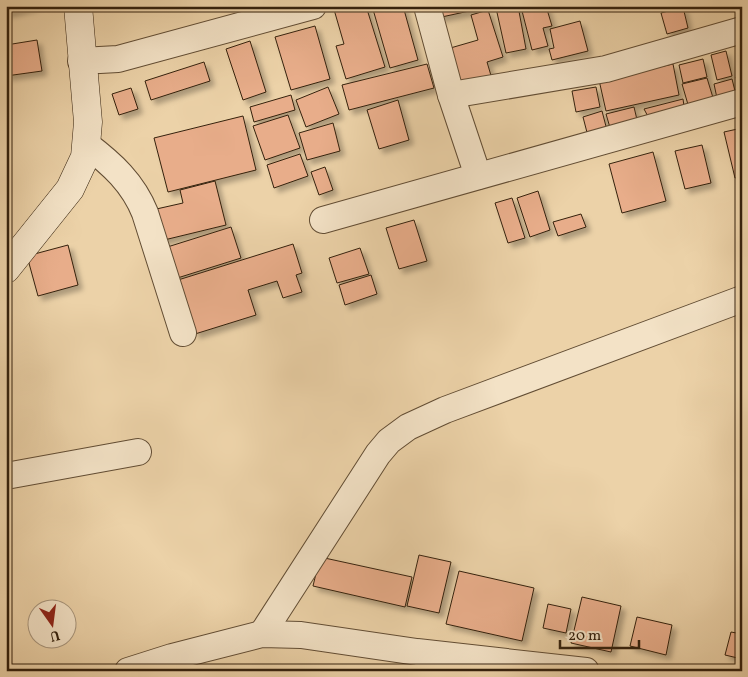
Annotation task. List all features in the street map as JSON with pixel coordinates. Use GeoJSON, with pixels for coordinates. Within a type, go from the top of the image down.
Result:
{"type":"FeatureCollection","features":[{"type":"Feature","properties":{"kind":"street"},"geometry":{"type":"LineString","coordinates":[[6,269],[70,189],[84,161],[87,145],[87,110],[81,61],[78,6]]}},
{"type":"Feature","properties":{"kind":"street"},"geometry":{"type":"LineString","coordinates":[[81,61],[118,59],[313,6]]}},
{"type":"Feature","properties":{"kind":"street"},"geometry":{"type":"LineString","coordinates":[[427,6],[451,95],[478,176]]}},
{"type":"Feature","properties":{"kind":"street"},"geometry":{"type":"LineString","coordinates":[[451,95],[606,68],[742,30]]}},
{"type":"Feature","properties":{"kind":"street"},"geometry":{"type":"LineString","coordinates":[[322,220],[742,102]]}},
{"type":"Feature","properties":{"kind":"street"},"geometry":{"type":"LineString","coordinates":[[87,145],[118,171],[137,196],[145,213],[183,334]]}},
{"type":"Feature","properties":{"kind":"street"},"geometry":{"type":"LineString","coordinates":[[262,634],[378,454],[399,433],[445,410],[742,299]]}},
{"type":"Feature","properties":{"kind":"street"},"geometry":{"type":"LineString","coordinates":[[6,476],[138,452]]}},
{"type":"Feature","properties":{"kind":"street"},"geometry":{"type":"LineString","coordinates":[[128,671],[172,657],[262,634],[342,640],[419,662],[586,671]]}},
{"type":"Feature","properties":{"kind":"building"},"geometry":{"type":"Polygon","coordinates":[[[6,6],[35,6],[6,13],[6,6]]]}},
{"type":"Feature","properties":{"kind":"building"},"geometry":{"type":"Polygon","coordinates":[[[333,6],[366,6],[385,67],[346,79],[336,46],[344,44],[333,6]]]}},
{"type":"Feature","properties":{"kind":"building"},"geometry":{"type":"Polygon","coordinates":[[[372,6],[403,6],[418,60],[390,68],[372,6]]]}},
{"type":"Feature","properties":{"kind":"building"},"geometry":{"type":"Polygon","coordinates":[[[435,6],[473,6],[474,10],[437,18],[435,6]]]}},
{"type":"Feature","properties":{"kind":"building"},"geometry":{"type":"Polygon","coordinates":[[[518,6],[526,49],[506,53],[496,8],[518,6]]]}},
{"type":"Feature","properties":{"kind":"building"},"geometry":{"type":"Polygon","coordinates":[[[546,6],[552,26],[543,28],[548,46],[532,50],[521,7],[546,6]]]}},
{"type":"Feature","properties":{"kind":"building"},"geometry":{"type":"Polygon","coordinates":[[[683,7],[688,28],[667,34],[661,13],[683,7]]]}},
{"type":"Feature","properties":{"kind":"building"},"geometry":{"type":"Polygon","coordinates":[[[488,10],[503,57],[487,62],[492,79],[459,88],[447,49],[478,40],[471,15],[488,10]]]}},
{"type":"Feature","properties":{"kind":"building"},"geometry":{"type":"Polygon","coordinates":[[[580,21],[588,51],[552,60],[549,49],[554,48],[550,29],[580,21]]]}},
{"type":"Feature","properties":{"kind":"building"},"geometry":{"type":"Polygon","coordinates":[[[315,26],[330,79],[291,90],[275,37],[315,26]]]}},
{"type":"Feature","properties":{"kind":"building"},"geometry":{"type":"Polygon","coordinates":[[[37,40],[42,71],[6,76],[6,45],[37,40]]]}},
{"type":"Feature","properties":{"kind":"building"},"geometry":{"type":"Polygon","coordinates":[[[250,41],[266,92],[243,100],[226,49],[250,41]]]}},
{"type":"Feature","properties":{"kind":"building"},"geometry":{"type":"Polygon","coordinates":[[[726,51],[732,76],[717,80],[711,55],[726,51]]]}},
{"type":"Feature","properties":{"kind":"building"},"geometry":{"type":"Polygon","coordinates":[[[703,59],[707,77],[683,83],[679,65],[703,59]]]}},
{"type":"Feature","properties":{"kind":"building"},"geometry":{"type":"Polygon","coordinates":[[[204,62],[210,81],[151,100],[145,81],[204,62]]]}},
{"type":"Feature","properties":{"kind":"building"},"geometry":{"type":"Polygon","coordinates":[[[427,64],[434,88],[349,110],[342,85],[427,64]]]}},
{"type":"Feature","properties":{"kind":"building"},"geometry":{"type":"Polygon","coordinates":[[[673,64],[679,95],[606,111],[599,80],[673,64]]]}},
{"type":"Feature","properties":{"kind":"building"},"geometry":{"type":"Polygon","coordinates":[[[742,75],[742,99],[736,77],[742,75]]]}},
{"type":"Feature","properties":{"kind":"building"},"geometry":{"type":"Polygon","coordinates":[[[707,78],[714,101],[689,108],[682,84],[707,78]]]}},
{"type":"Feature","properties":{"kind":"building"},"geometry":{"type":"Polygon","coordinates":[[[732,79],[737,99],[718,103],[714,84],[732,79]]]}},
{"type":"Feature","properties":{"kind":"building"},"geometry":{"type":"Polygon","coordinates":[[[328,87],[339,114],[306,127],[296,100],[328,87]]]}},
{"type":"Feature","properties":{"kind":"building"},"geometry":{"type":"Polygon","coordinates":[[[596,87],[600,107],[576,112],[572,91],[596,87]]]}},
{"type":"Feature","properties":{"kind":"building"},"geometry":{"type":"Polygon","coordinates":[[[131,88],[138,109],[119,115],[112,94],[131,88]]]}},
{"type":"Feature","properties":{"kind":"building"},"geometry":{"type":"Polygon","coordinates":[[[291,95],[295,110],[254,122],[250,107],[291,95]]]}},
{"type":"Feature","properties":{"kind":"building"},"geometry":{"type":"Polygon","coordinates":[[[683,99],[685,113],[652,124],[644,109],[683,99]]]}},
{"type":"Feature","properties":{"kind":"building"},"geometry":{"type":"Polygon","coordinates":[[[398,100],[409,140],[379,149],[367,110],[398,100]]]}},
{"type":"Feature","properties":{"kind":"building"},"geometry":{"type":"Polygon","coordinates":[[[634,107],[638,124],[611,131],[606,114],[634,107]]]}},
{"type":"Feature","properties":{"kind":"building"},"geometry":{"type":"Polygon","coordinates":[[[602,111],[609,138],[590,144],[583,117],[602,111]]]}},
{"type":"Feature","properties":{"kind":"building"},"geometry":{"type":"Polygon","coordinates":[[[288,115],[300,148],[265,160],[253,126],[288,115]]]}},
{"type":"Feature","properties":{"kind":"building"},"geometry":{"type":"Polygon","coordinates":[[[243,116],[256,170],[168,192],[154,138],[243,116]]]}},
{"type":"Feature","properties":{"kind":"building"},"geometry":{"type":"Polygon","coordinates":[[[333,123],[340,151],[307,160],[299,133],[333,123]]]}},
{"type":"Feature","properties":{"kind":"building"},"geometry":{"type":"Polygon","coordinates":[[[742,128],[742,176],[735,178],[724,132],[742,128]]]}},
{"type":"Feature","properties":{"kind":"building"},"geometry":{"type":"Polygon","coordinates":[[[702,145],[711,183],[685,189],[675,151],[702,145]]]}},
{"type":"Feature","properties":{"kind":"building"},"geometry":{"type":"Polygon","coordinates":[[[653,152],[666,201],[622,213],[609,164],[653,152]]]}},
{"type":"Feature","properties":{"kind":"building"},"geometry":{"type":"Polygon","coordinates":[[[300,154],[308,176],[274,188],[267,165],[300,154]]]}},
{"type":"Feature","properties":{"kind":"building"},"geometry":{"type":"Polygon","coordinates":[[[325,167],[333,190],[319,195],[311,172],[325,167]]]}},
{"type":"Feature","properties":{"kind":"building"},"geometry":{"type":"Polygon","coordinates":[[[215,181],[226,225],[160,241],[152,210],[183,203],[180,190],[215,181]]]}},
{"type":"Feature","properties":{"kind":"building"},"geometry":{"type":"Polygon","coordinates":[[[538,191],[550,230],[530,237],[517,198],[538,191]]]}},
{"type":"Feature","properties":{"kind":"building"},"geometry":{"type":"Polygon","coordinates":[[[512,198],[525,238],[508,243],[495,203],[512,198]]]}},
{"type":"Feature","properties":{"kind":"building"},"geometry":{"type":"Polygon","coordinates":[[[581,214],[586,227],[558,236],[553,222],[581,214]]]}},
{"type":"Feature","properties":{"kind":"building"},"geometry":{"type":"Polygon","coordinates":[[[414,220],[427,261],[399,269],[386,228],[414,220]]]}},
{"type":"Feature","properties":{"kind":"building"},"geometry":{"type":"Polygon","coordinates":[[[231,227],[241,258],[171,280],[161,249],[231,227]]]}},
{"type":"Feature","properties":{"kind":"building"},"geometry":{"type":"Polygon","coordinates":[[[293,244],[302,273],[296,275],[302,292],[283,298],[277,281],[248,290],[256,315],[195,334],[178,280],[293,244]]]}},
{"type":"Feature","properties":{"kind":"building"},"geometry":{"type":"Polygon","coordinates":[[[68,245],[78,285],[38,296],[27,256],[68,245]]]}},
{"type":"Feature","properties":{"kind":"building"},"geometry":{"type":"Polygon","coordinates":[[[360,248],[369,274],[337,283],[329,258],[360,248]]]}},
{"type":"Feature","properties":{"kind":"building"},"geometry":{"type":"Polygon","coordinates":[[[371,275],[377,294],[345,305],[339,285],[371,275]]]}},
{"type":"Feature","properties":{"kind":"building"},"geometry":{"type":"Polygon","coordinates":[[[419,555],[451,562],[439,613],[407,606],[419,555]]]}},
{"type":"Feature","properties":{"kind":"building"},"geometry":{"type":"Polygon","coordinates":[[[320,557],[412,577],[405,607],[313,586],[320,557]]]}},
{"type":"Feature","properties":{"kind":"building"},"geometry":{"type":"Polygon","coordinates":[[[459,571],[534,588],[522,641],[446,624],[459,571]]]}},
{"type":"Feature","properties":{"kind":"building"},"geometry":{"type":"Polygon","coordinates":[[[582,597],[621,606],[611,652],[571,643],[582,597]]]}},
{"type":"Feature","properties":{"kind":"building"},"geometry":{"type":"Polygon","coordinates":[[[548,604],[571,609],[566,633],[543,628],[548,604]]]}},
{"type":"Feature","properties":{"kind":"building"},"geometry":{"type":"Polygon","coordinates":[[[637,617],[672,625],[666,655],[630,646],[637,617]]]}},
{"type":"Feature","properties":{"kind":"building"},"geometry":{"type":"Polygon","coordinates":[[[731,632],[742,634],[742,659],[725,655],[731,632]]]}}]}
